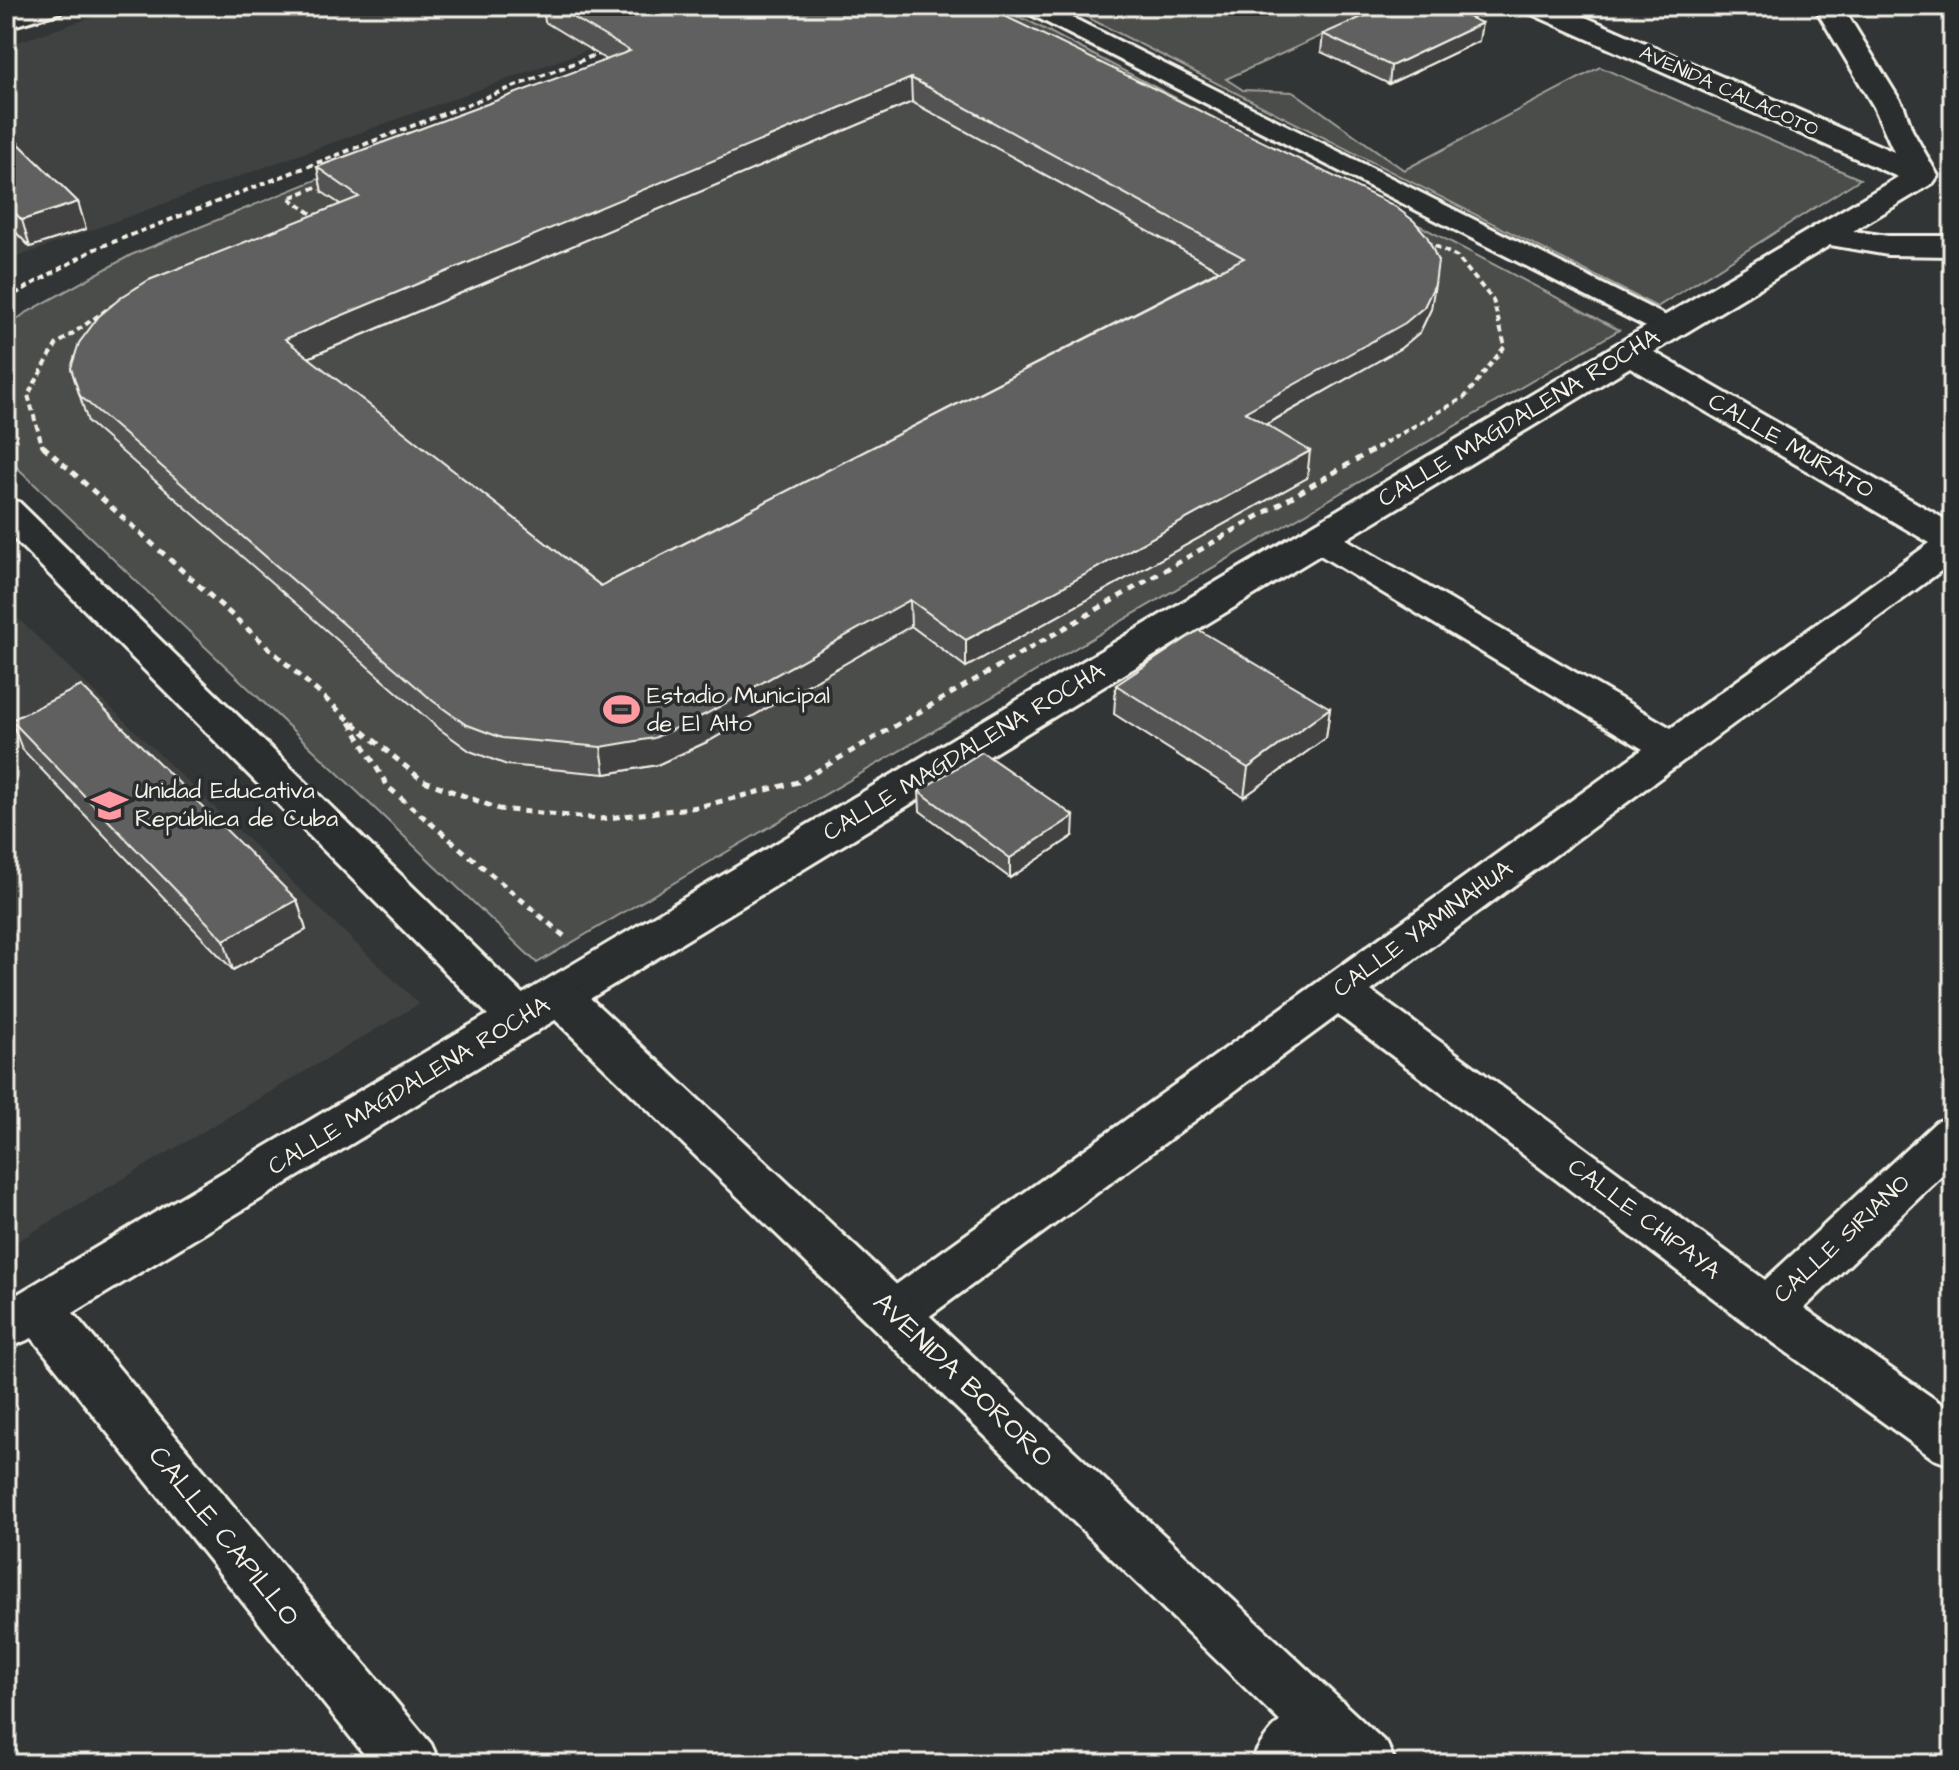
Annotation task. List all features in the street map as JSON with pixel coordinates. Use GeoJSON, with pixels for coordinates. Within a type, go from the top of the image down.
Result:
{"type":"FeatureCollection","features":[{"type":"Feature","properties":{"kind":"street"},"geometry":{"type":"LineString","coordinates":[[6,20],[51,6]]}},
{"type":"Feature","properties":{"kind":"street","name":"AVENIDA CALACOTO"},"geometry":{"type":"LineString","coordinates":[[1537,6],[1922,176]]}},
{"type":"Feature","properties":{"kind":"street"},"geometry":{"type":"LineString","coordinates":[[1828,6],[1889,107],[1897,130],[1922,176]]}},
{"type":"Feature","properties":{"kind":"street","name":"CALLE MAGDALENA ROCHA"},"geometry":{"type":"LineString","coordinates":[[22,1317],[1922,176]]}},
{"type":"Feature","properties":{"kind":"street"},"geometry":{"type":"LineString","coordinates":[[1825,234],[1850,243],[1884,247],[1953,246]]}},
{"type":"Feature","properties":{"kind":"street","name":"CALLE MURATO"},"geometry":{"type":"LineString","coordinates":[[1630,352],[1953,542]]}},
{"type":"Feature","properties":{"kind":"street","name":"AVENIDA BORORO"},"geometry":{"type":"LineString","coordinates":[[6,510],[540,1008],[894,1314],[1366,1764]]}},
{"type":"Feature","properties":{"kind":"street"},"geometry":{"type":"LineString","coordinates":[[1319,539],[1673,748]]}},
{"type":"Feature","properties":{"kind":"street","name":"CALLE YAMINAHUA"},"geometry":{"type":"LineString","coordinates":[[894,1314],[1953,542]]}},
{"type":"Feature","properties":{"kind":"street","name":"CALLE CHIPAYA"},"geometry":{"type":"LineString","coordinates":[[1338,991],[1767,1310],[1953,1442]]}},
{"type":"Feature","properties":{"kind":"street","name":"CALLE SIRIANO"},"geometry":{"type":"LineString","coordinates":[[1767,1310],[1953,1135]]}},
{"type":"Feature","properties":{"kind":"street","name":"CALLE CAPILLO"},"geometry":{"type":"LineString","coordinates":[[22,1317],[410,1764]]}},
{"type":"Feature","properties":{"kind":"street"},"geometry":{"type":"LineString","coordinates":[[1280,1764],[1322,1722]]}},
{"type":"Feature","properties":{"kind":"lane"},"geometry":{"type":"LineString","coordinates":[[1032,6],[1669,328]]}},
{"type":"Feature","properties":{"kind":"path"},"geometry":{"type":"LineString","coordinates":[[347,718],[422,780],[499,809],[600,819],[698,807],[798,782],[1465,397],[1505,346],[1493,300],[1457,257],[1006,26],[936,9],[857,12],[766,43],[629,62],[289,198],[315,216],[138,288],[56,345],[28,395],[42,445],[347,718],[388,787],[603,970]]}},
{"type":"Feature","properties":{"kind":"path"},"geometry":{"type":"LineString","coordinates":[[6,299],[95,249],[605,52]]}},
{"type":"Feature","properties":{"kind":"shaded area"},"geometry":{"type":"Polygon","coordinates":[[[126,6],[709,6],[9,260],[6,257],[6,46],[126,6]]]}},
{"type":"Feature","properties":{"kind":"shaded area","name":"Estadio Municipal de El Alto"},"geometry":{"type":"Polygon","coordinates":[[[969,6],[1027,20],[1619,330],[537,963],[6,457],[6,328],[24,314],[131,255],[634,51],[969,6]]]}},
{"type":"Feature","properties":{"kind":"shaded area"},"geometry":{"type":"Polygon","coordinates":[[[1065,6],[1387,6],[1226,79],[1243,90],[1294,92],[1404,170],[1600,67],[1860,179],[1657,307],[1065,6]]]}},
{"type":"Feature","properties":{"kind":"shaded area","name":"Unidad Educativa República de Cuba"},"geometry":{"type":"Polygon","coordinates":[[[6,607],[419,1004],[6,1248],[6,607]]]}},
{"type":"Feature","properties":{"kind":"building"},"geometry":{"type":"Polygon","coordinates":[[[554,6],[984,6],[1393,205],[1427,236],[1438,261],[1435,284],[1424,307],[1405,323],[1245,412],[1310,451],[966,640],[910,600],[706,714],[654,738],[601,747],[502,738],[465,724],[433,701],[80,396],[71,368],[79,343],[99,316],[149,280],[359,197],[317,167],[630,51],[554,6]],[[911,78],[285,339],[601,586],[1244,258],[911,78]]]}},
{"type":"Feature","properties":{"kind":"building"},"geometry":{"type":"Polygon","coordinates":[[[1387,6],[1443,6],[1482,23],[1391,66],[1323,34],[1387,6]]]}},
{"type":"Feature","properties":{"kind":"building"},"geometry":{"type":"Polygon","coordinates":[[[6,131],[78,202],[22,220],[6,204],[6,131]]]}},
{"type":"Feature","properties":{"kind":"building"},"geometry":{"type":"Polygon","coordinates":[[[1199,630],[1330,708],[1248,768],[1116,685],[1199,630]]]}},
{"type":"Feature","properties":{"kind":"building"},"geometry":{"type":"Polygon","coordinates":[[[81,686],[297,900],[224,940],[11,720],[81,686]]]}},
{"type":"Feature","properties":{"kind":"building"},"geometry":{"type":"Polygon","coordinates":[[[982,752],[1074,816],[1010,858],[919,791],[982,752]]]}},
{"type":"Feature","properties":{"kind":"place","name":"Estadio Municipal de El Alto"},"geometry":{"type":"Point","coordinates":[621,710]}},
{"type":"Feature","properties":{"kind":"place","name":"Unidad Educativa República de Cuba"},"geometry":{"type":"Point","coordinates":[109,805]}}]}
